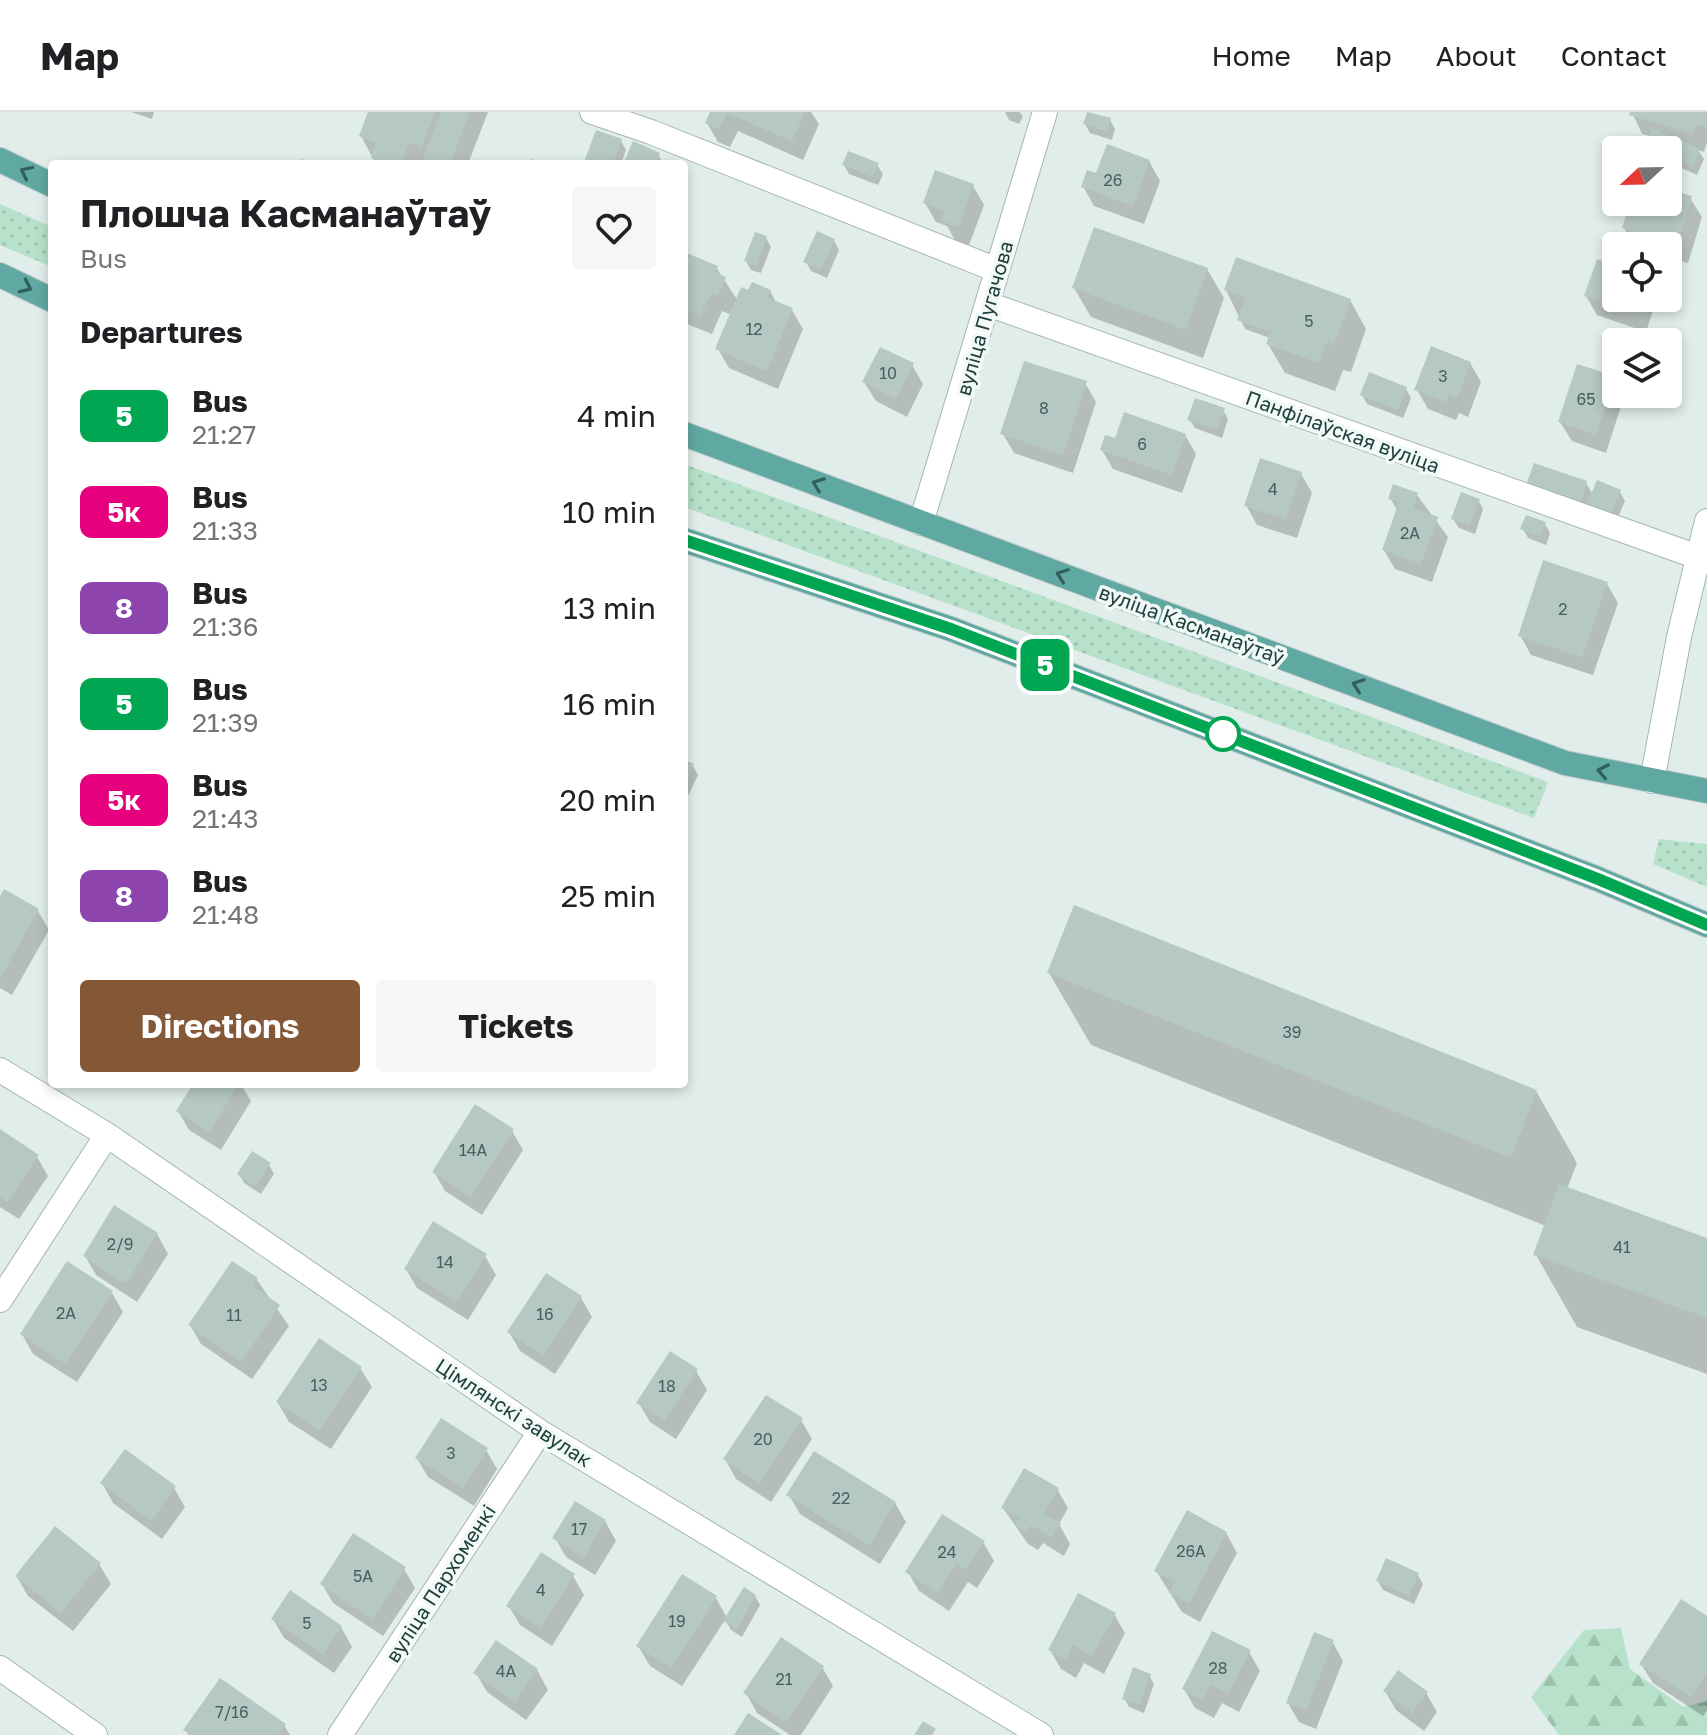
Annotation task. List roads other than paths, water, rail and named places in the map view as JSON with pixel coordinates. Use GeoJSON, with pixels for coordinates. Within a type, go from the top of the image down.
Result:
{"type":"FeatureCollection","features":[{"type":"Feature","properties":{"kind":"main road"},"geometry":{"type":"LineString","coordinates":[[0,160],[48,183]]}},
{"type":"Feature","properties":{"kind":"main road"},"geometry":{"type":"LineString","coordinates":[[0,275],[48,298]]}},
{"type":"Feature","properties":{"kind":"main road","name":"вуліца Касманаўтаў"},"geometry":{"type":"LineString","coordinates":[[688,436],[1565,763],[1707,791]]}},
{"type":"Feature","properties":{"kind":"main road"},"geometry":{"type":"LineString","coordinates":[[688,541],[951,629],[1598,879],[1707,925]]}},
{"type":"Feature","properties":{"kind":"street"},"geometry":{"type":"LineString","coordinates":[[592,112],[651,132],[997,270]]}},
{"type":"Feature","properties":{"kind":"street","name":"вуліца Пугачова"},"geometry":{"type":"LineString","coordinates":[[921,523],[1045,112]]}},
{"type":"Feature","properties":{"kind":"street","name":"Панфілаўская вуліца"},"geometry":{"type":"LineString","coordinates":[[988,304],[1698,557]]}},
{"type":"Feature","properties":{"kind":"street"},"geometry":{"type":"LineString","coordinates":[[1652,781],[1707,521]]}},
{"type":"Feature","properties":{"kind":"street","name":"Цімлянскі завулак"},"geometry":{"type":"LineString","coordinates":[[0,1070],[107,1135],[540,1432],[1041,1735]]}},
{"type":"Feature","properties":{"kind":"street"},"geometry":{"type":"LineString","coordinates":[[0,1300],[107,1135]]}},
{"type":"Feature","properties":{"kind":"street","name":"вуліца Пархоменкі"},"geometry":{"type":"LineString","coordinates":[[340,1735],[540,1432]]}},
{"type":"Feature","properties":{"kind":"street"},"geometry":{"type":"LineString","coordinates":[[0,1668],[95,1735]]}}]}
